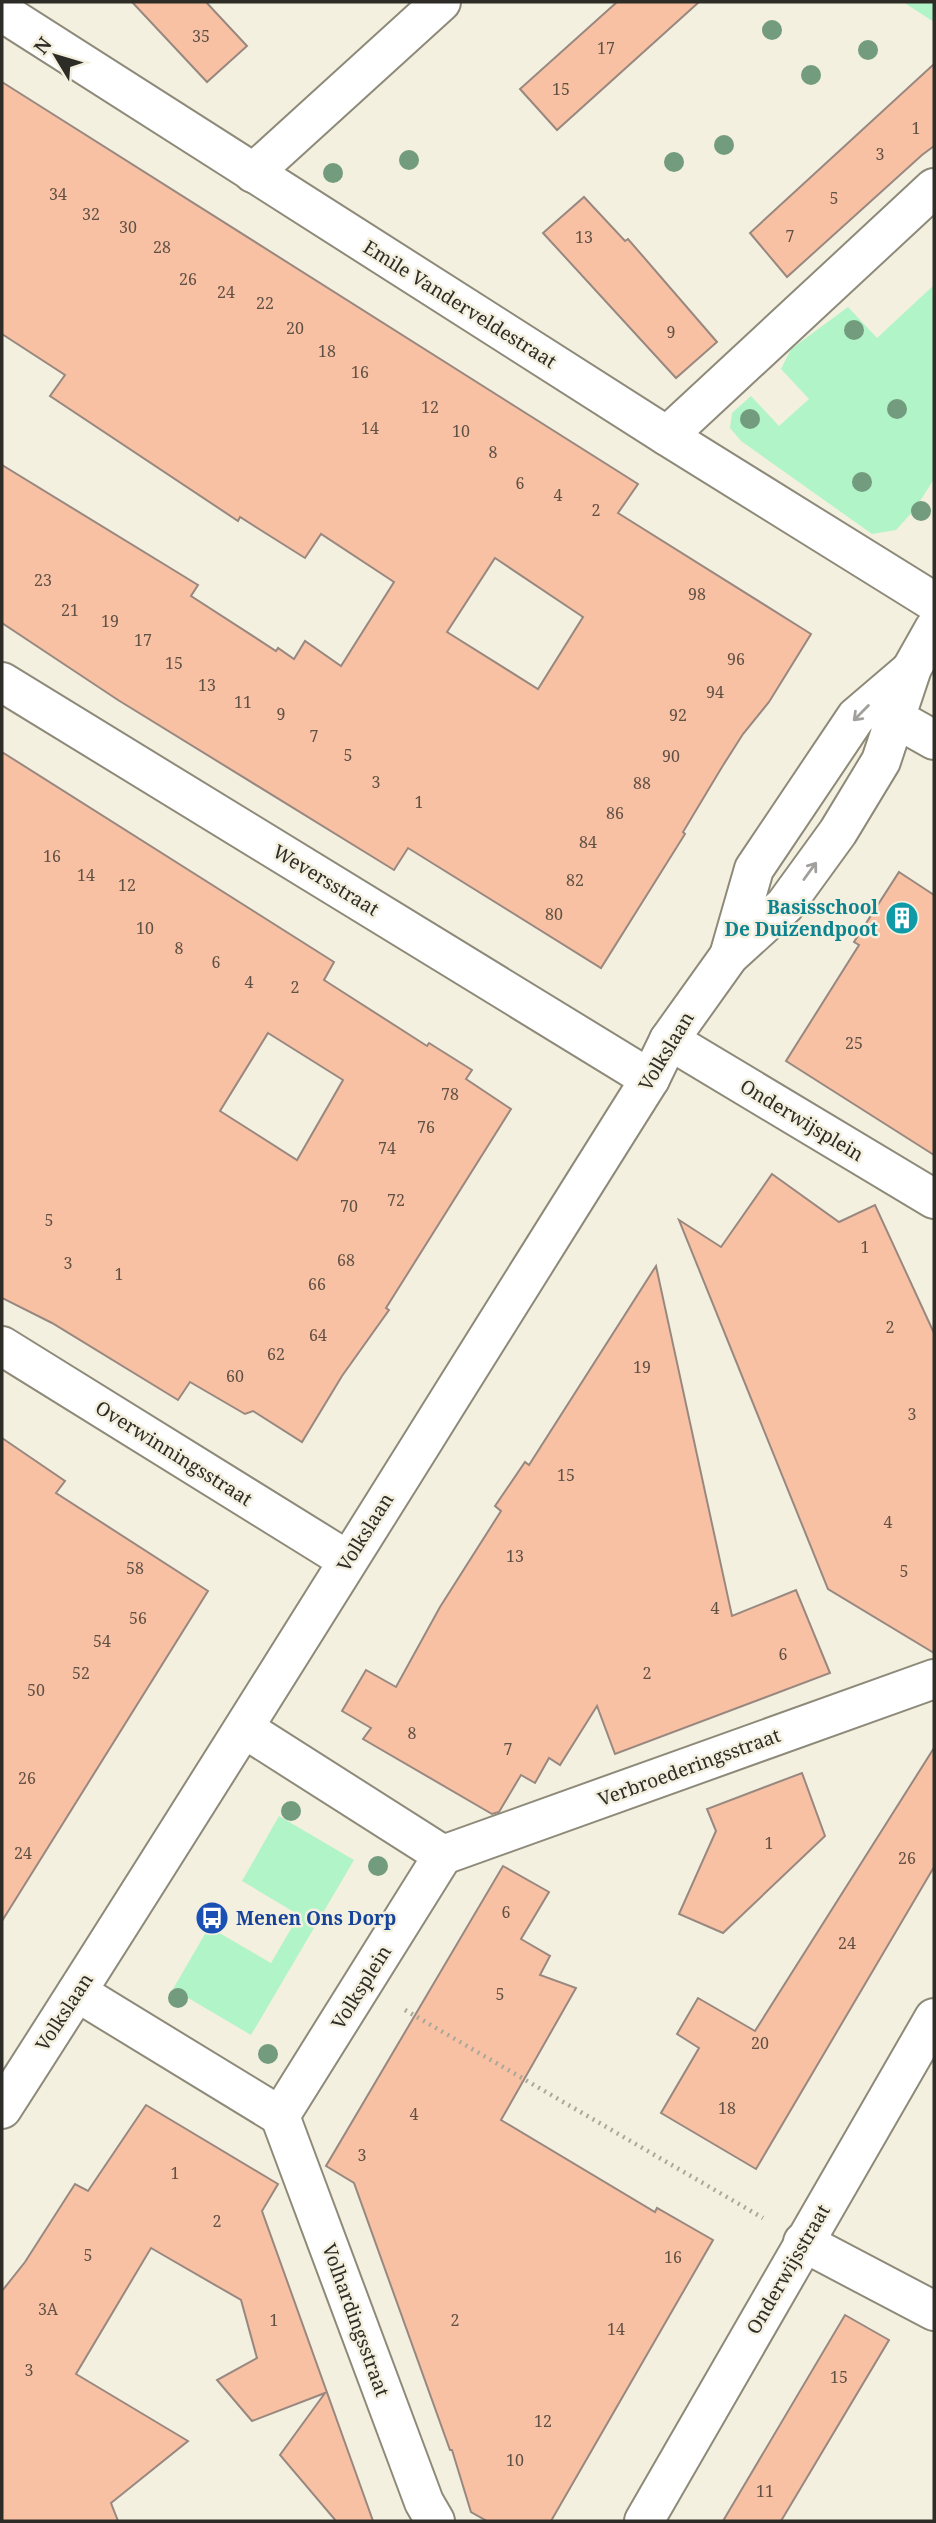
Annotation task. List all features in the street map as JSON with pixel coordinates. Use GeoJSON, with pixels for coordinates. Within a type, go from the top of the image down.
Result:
{"type":"FeatureCollection","features":[{"type":"Feature","properties":{"kind":"street"},"geometry":{"type":"LineString","coordinates":[[253,173],[440,2]]}},
{"type":"Feature","properties":{"kind":"street","name":"Emile Vanderveldestraat"},"geometry":{"type":"LineString","coordinates":[[2,12],[667,436],[934,602]]}},
{"type":"Feature","properties":{"kind":"street"},"geometry":{"type":"LineString","coordinates":[[667,436],[934,188]]}},
{"type":"Feature","properties":{"kind":"street","name":"Volkslaan"},"geometry":{"type":"LineString","coordinates":[[2,2109],[245,1729],[347,1560],[650,1079],[669,1040],[729,956],[785,905],[838,832],[881,761],[912,668],[934,629]]}},
{"type":"Feature","properties":{"kind":"street","name":"Volkslaan"},"geometry":{"type":"LineString","coordinates":[[729,956],[754,869],[856,717],[912,668]]}},
{"type":"Feature","properties":{"kind":"street","name":"Weversstraat"},"geometry":{"type":"LineString","coordinates":[[2,682],[650,1079]]}},
{"type":"Feature","properties":{"kind":"street"},"geometry":{"type":"LineString","coordinates":[[895,718],[934,740]]}},
{"type":"Feature","properties":{"kind":"street","name":"Onderwijsplein"},"geometry":{"type":"LineString","coordinates":[[669,1040],[934,1199]]}},
{"type":"Feature","properties":{"kind":"street","name":"Overwinningsstraat"},"geometry":{"type":"LineString","coordinates":[[2,1346],[347,1560]]}},
{"type":"Feature","properties":{"kind":"street","name":"Verbroederingsstraat"},"geometry":{"type":"LineString","coordinates":[[443,1855],[934,1679]]}},
{"type":"Feature","properties":{"kind":"street"},"geometry":{"type":"LineString","coordinates":[[245,1729],[443,1855]]}},
{"type":"Feature","properties":{"kind":"street","name":"Volksplein"},"geometry":{"type":"LineString","coordinates":[[280,2116],[443,1855]]}},
{"type":"Feature","properties":{"kind":"street"},"geometry":{"type":"LineString","coordinates":[[77,1992],[280,2116]]}},
{"type":"Feature","properties":{"kind":"street","name":"Onderwijsstraat"},"geometry":{"type":"LineString","coordinates":[[644,2521],[934,2018]]}},
{"type":"Feature","properties":{"kind":"street","name":"Volhardingsstraat"},"geometry":{"type":"LineString","coordinates":[[280,2116],[424,2502],[435,2521]]}},
{"type":"Feature","properties":{"kind":"street"},"geometry":{"type":"LineString","coordinates":[[803,2242],[934,2311]]}},
{"type":"Feature","properties":{"kind":"path"},"geometry":{"type":"LineString","coordinates":[[362,1985],[803,2242]]}},
{"type":"Feature","properties":{"kind":"green space"},"geometry":{"type":"Polygon","coordinates":[[[903,2],[934,2],[934,22],[903,2]]]}},
{"type":"Feature","properties":{"kind":"green space"},"geometry":{"type":"Polygon","coordinates":[[[934,285],[934,479],[915,509],[896,530],[872,534],[741,441],[730,428],[732,413],[751,396],[779,426],[809,399],[781,369],[791,349],[848,307],[877,338],[934,285]]]}},
{"type":"Feature","properties":{"kind":"green space"},"geometry":{"type":"Polygon","coordinates":[[[279,1816],[354,1860],[251,2035],[173,1989],[209,1927],[271,1963],[299,1915],[242,1881],[279,1816]]]}},
{"type":"Feature","properties":{"kind":"building"},"geometry":{"type":"Polygon","coordinates":[[[132,2],[206,2],[247,46],[207,82],[132,2]]]}},
{"type":"Feature","properties":{"kind":"building"},"geometry":{"type":"Polygon","coordinates":[[[617,2],[699,2],[557,130],[520,89],[617,2]]]}},
{"type":"Feature","properties":{"kind":"building"},"geometry":{"type":"Polygon","coordinates":[[[934,64],[934,146],[787,277],[750,233],[934,64]]]}},
{"type":"Feature","properties":{"kind":"building"},"geometry":{"type":"Polygon","coordinates":[[[2,82],[638,484],[618,513],[811,634],[769,702],[743,734],[722,767],[683,832],[685,834],[601,968],[408,848],[394,870],[118,700],[2,623],[2,465],[198,585],[191,596],[276,651],[278,648],[294,659],[305,641],[341,666],[394,582],[321,534],[305,558],[240,517],[238,521],[50,396],[65,375],[2,334],[2,82]],[[495,558],[447,632],[538,689],[583,617],[495,558]]]}},
{"type":"Feature","properties":{"kind":"building"},"geometry":{"type":"Polygon","coordinates":[[[584,197],[625,241],[628,239],[717,342],[676,378],[543,233],[584,197]]]}},
{"type":"Feature","properties":{"kind":"building"},"geometry":{"type":"Polygon","coordinates":[[[2,752],[334,962],[324,980],[427,1046],[429,1043],[472,1070],[466,1079],[511,1109],[386,1308],[389,1310],[342,1376],[302,1442],[253,1411],[245,1414],[190,1382],[178,1400],[52,1323],[2,1298],[2,752]],[[268,1033],[220,1111],[297,1160],[343,1080],[268,1033]]]}},
{"type":"Feature","properties":{"kind":"building"},"geometry":{"type":"Polygon","coordinates":[[[899,872],[934,895],[934,1155],[786,1061],[859,945],[854,942],[899,872]]]}},
{"type":"Feature","properties":{"kind":"building"},"geometry":{"type":"Polygon","coordinates":[[[772,1174],[839,1222],[875,1205],[934,1333],[934,1653],[828,1589],[679,1220],[721,1247],[772,1174]]]}},
{"type":"Feature","properties":{"kind":"building"},"geometry":{"type":"Polygon","coordinates":[[[656,1266],[732,1616],[796,1590],[830,1673],[615,1754],[597,1706],[560,1765],[549,1758],[535,1783],[521,1775],[499,1812],[492,1814],[363,1739],[371,1728],[342,1711],[366,1670],[396,1687],[440,1607],[501,1511],[495,1506],[525,1462],[529,1465],[656,1266]]]}},
{"type":"Feature","properties":{"kind":"building"},"geometry":{"type":"Polygon","coordinates":[[[2,1438],[65,1481],[56,1493],[208,1591],[2,1921],[2,1438]]]}},
{"type":"Feature","properties":{"kind":"building"},"geometry":{"type":"Polygon","coordinates":[[[934,1748],[934,1867],[756,2169],[661,2113],[699,2048],[677,2034],[698,1998],[755,2031],[934,1748]]]}},
{"type":"Feature","properties":{"kind":"building"},"geometry":{"type":"Polygon","coordinates":[[[802,1773],[825,1836],[723,1933],[679,1914],[716,1831],[707,1809],[802,1773]]]}},
{"type":"Feature","properties":{"kind":"building"},"geometry":{"type":"Polygon","coordinates":[[[503,1866],[549,1892],[521,1939],[550,1956],[540,1975],[576,1988],[501,2120],[655,2212],[657,2208],[713,2240],[551,2521],[487,2521],[471,2512],[452,2450],[354,2183],[326,2166],[503,1866]]]}},
{"type":"Feature","properties":{"kind":"building"},"geometry":{"type":"Polygon","coordinates":[[[146,2105],[278,2184],[262,2211],[373,2521],[336,2521],[280,2455],[325,2393],[252,2421],[217,2380],[257,2358],[241,2300],[151,2248],[76,2374],[188,2441],[111,2503],[118,2521],[2,2521],[2,2291],[25,2262],[75,2184],[88,2191],[146,2105]]]}},
{"type":"Feature","properties":{"kind":"building"},"geometry":{"type":"Polygon","coordinates":[[[845,2315],[889,2340],[781,2521],[723,2521],[845,2315]]]}},
{"type":"Feature","properties":{"kind":"place","name":"Basisschool De Duizendpoot"},"geometry":{"type":"Point","coordinates":[902,918]}},
{"type":"Feature","properties":{"kind":"place","name":"Menen Ons Dorp"},"geometry":{"type":"Point","coordinates":[212,1918]}}]}
